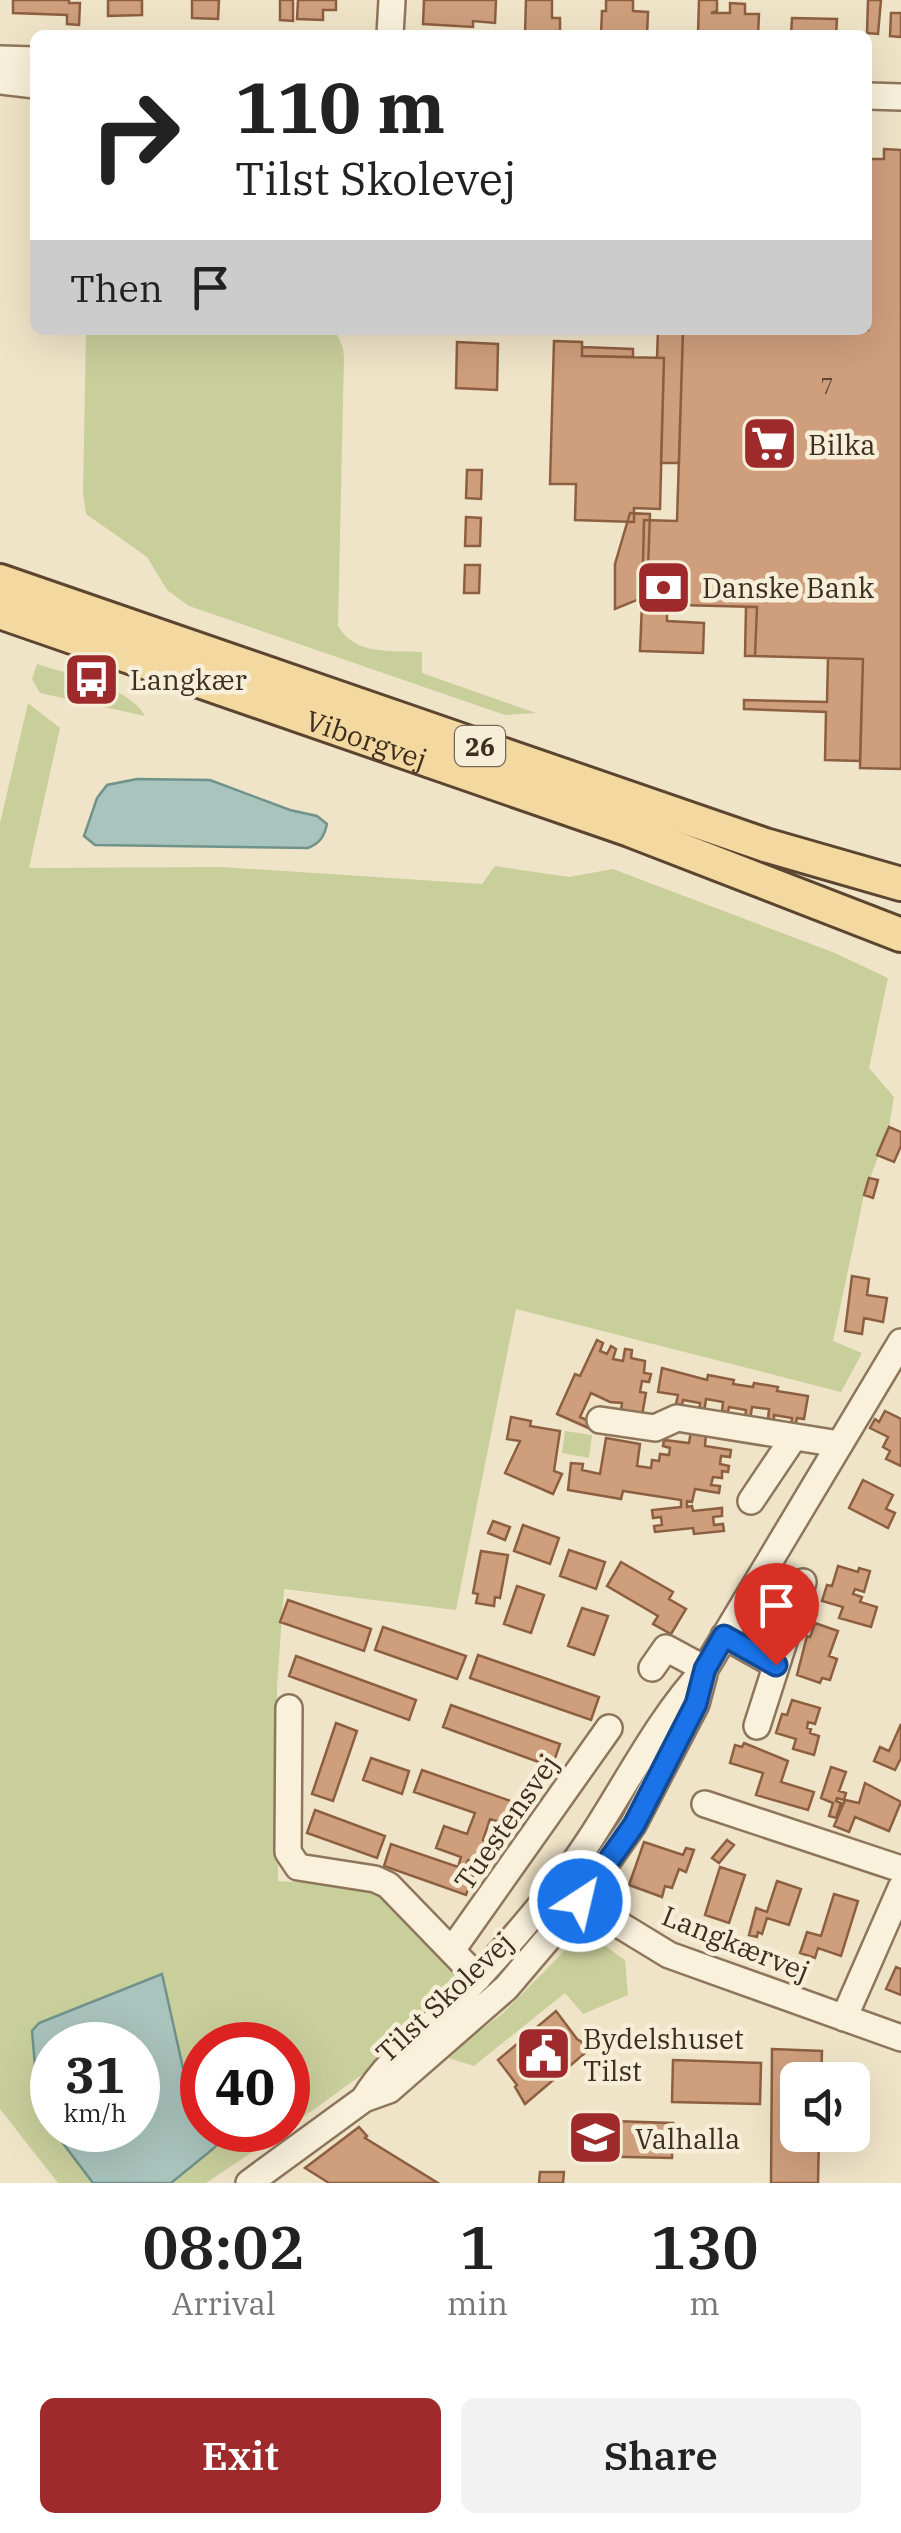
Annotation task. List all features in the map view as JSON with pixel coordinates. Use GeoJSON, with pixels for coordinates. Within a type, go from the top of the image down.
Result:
{"type":"FeatureCollection","features":[{"type":"Feature","properties":{"kind":"main road","name":"Viborgvej"},"geometry":{"type":"LineString","coordinates":[[0,581],[764,845],[901,884]]}},
{"type":"Feature","properties":{"kind":"main road","name":"Viborgvej"},"geometry":{"type":"LineString","coordinates":[[0,612],[630,830],[901,935]]}},
{"type":"Feature","properties":{"kind":"street"},"geometry":{"type":"LineString","coordinates":[[390,30],[392,0]]}},
{"type":"Feature","properties":{"kind":"street"},"geometry":{"type":"LineString","coordinates":[[0,59],[30,60]]}},
{"type":"Feature","properties":{"kind":"street"},"geometry":{"type":"LineString","coordinates":[[0,80],[30,84]]}},
{"type":"Feature","properties":{"kind":"street"},"geometry":{"type":"LineString","coordinates":[[872,96],[901,97]]}},
{"type":"Feature","properties":{"kind":"street","name":"Tilst Skolevej"},"geometry":{"type":"LineString","coordinates":[[260,2180],[364,2098],[380,2074],[478,1978],[556,1886],[614,1806],[682,1693],[705,1669],[901,1342]]}},
{"type":"Feature","properties":{"kind":"street"},"geometry":{"type":"LineString","coordinates":[[600,1420],[655,1428],[678,1418],[839,1444]]}},
{"type":"Feature","properties":{"kind":"street"},"geometry":{"type":"LineString","coordinates":[[751,1501],[794,1437]]}},
{"type":"Feature","properties":{"kind":"street"},"geometry":{"type":"LineString","coordinates":[[756,1726],[803,1582]]}},
{"type":"Feature","properties":{"kind":"street"},"geometry":{"type":"LineString","coordinates":[[724,1636],[776,1665]]}},
{"type":"Feature","properties":{"kind":"street"},"geometry":{"type":"LineString","coordinates":[[652,1668],[666,1648],[705,1669]]}},
{"type":"Feature","properties":{"kind":"street","name":"Tilst Skolevej"},"geometry":{"type":"LineString","coordinates":[[364,2098],[389,2090],[450,2040],[506,1988],[580,1901],[634,1825],[696,1704],[705,1669]]}},
{"type":"Feature","properties":{"kind":"street"},"geometry":{"type":"LineString","coordinates":[[289,1708],[288,1852],[298,1867],[375,1879],[388,1885],[478,1978]]}},
{"type":"Feature","properties":{"kind":"street","name":"Tuestensvej"},"geometry":{"type":"LineString","coordinates":[[452,1950],[609,1728]]}},
{"type":"Feature","properties":{"kind":"street"},"geometry":{"type":"LineString","coordinates":[[706,1804],[901,1869]]}},
{"type":"Feature","properties":{"kind":"street","name":"Langkærvej"},"geometry":{"type":"LineString","coordinates":[[556,1886],[669,1954],[901,2038]]}},
{"type":"Feature","properties":{"kind":"street"},"geometry":{"type":"LineString","coordinates":[[844,2018],[901,1888]]}},
{"type":"Feature","properties":{"kind":"green space"},"geometry":{"type":"Polygon","coordinates":[[[86,335],[337,335],[344,358],[338,626],[364,647],[422,652],[422,673],[536,713],[505,715],[189,606],[167,590],[147,557],[86,514],[86,335]]]}},
{"type":"Feature","properties":{"kind":"green space"},"geometry":{"type":"Polygon","coordinates":[[[37,664],[112,689],[145,716],[40,693],[32,679],[37,664]]]}},
{"type":"Feature","properties":{"kind":"green space"},"geometry":{"type":"Polygon","coordinates":[[[28,703],[60,728],[29,868],[222,867],[482,884],[495,866],[569,877],[613,869],[835,953],[888,978],[869,1068],[894,1097],[889,1127],[864,1195],[833,1341],[862,1353],[841,1392],[516,1309],[456,1610],[284,1589],[277,1686],[278,1881],[358,1886],[382,1893],[462,1978],[374,2066],[310,2112],[310,2022],[180,2022],[180,2055],[162,1974],[42,2022],[30,2022],[30,2147],[0,2109],[0,823],[28,703]]]}},
{"type":"Feature","properties":{"kind":"green space"},"geometry":{"type":"Polygon","coordinates":[[[565,1431],[592,1435],[589,1458],[562,1453],[565,1431]]]}},
{"type":"Feature","properties":{"kind":"green space"},"geometry":{"type":"Polygon","coordinates":[[[584,1931],[625,1960],[628,1995],[583,2014],[565,1993],[474,2066],[445,2057],[502,2014],[584,1931]]]}},
{"type":"Feature","properties":{"kind":"green space"},"geometry":{"type":"Polygon","coordinates":[[[34,2152],[69,2152],[93,2183],[58,2183],[34,2152]]]}},
{"type":"Feature","properties":{"kind":"green space"},"geometry":{"type":"Polygon","coordinates":[[[209,2152],[252,2152],[206,2183],[171,2183],[209,2152]]]}},
{"type":"Feature","properties":{"kind":"water"},"geometry":{"type":"Polygon","coordinates":[[[137,779],[210,780],[317,816],[327,824],[321,839],[308,848],[95,845],[84,836],[97,798],[107,785],[137,779]]]}},
{"type":"Feature","properties":{"kind":"water"},"geometry":{"type":"Polygon","coordinates":[[[162,1974],[180,2055],[180,2152],[209,2152],[171,2183],[93,2183],[70,2152],[160,2152],[160,2022],[42,2022],[162,1974]]]}},
{"type":"Feature","properties":{"kind":"building"},"geometry":{"type":"Polygon","coordinates":[[[13,0],[80,3],[79,25],[67,24],[67,15],[13,13],[13,0]]]}},
{"type":"Feature","properties":{"kind":"building"},"geometry":{"type":"Polygon","coordinates":[[[108,0],[142,0],[142,15],[108,16],[108,0]]]}},
{"type":"Feature","properties":{"kind":"building"},"geometry":{"type":"Polygon","coordinates":[[[192,0],[219,0],[218,19],[192,18],[192,0]]]}},
{"type":"Feature","properties":{"kind":"building"},"geometry":{"type":"Polygon","coordinates":[[[280,0],[293,0],[293,21],[280,20],[280,0]]]}},
{"type":"Feature","properties":{"kind":"building"},"geometry":{"type":"Polygon","coordinates":[[[298,0],[336,0],[336,10],[323,10],[323,20],[297,19],[298,0]]]}},
{"type":"Feature","properties":{"kind":"building"},"geometry":{"type":"Polygon","coordinates":[[[424,0],[496,0],[495,23],[473,21],[473,27],[423,24],[424,0]]]}},
{"type":"Feature","properties":{"kind":"building"},"geometry":{"type":"Polygon","coordinates":[[[526,0],[552,0],[552,18],[560,18],[560,30],[525,30],[526,0]]]}},
{"type":"Feature","properties":{"kind":"building"},"geometry":{"type":"Polygon","coordinates":[[[606,0],[633,0],[633,11],[648,12],[647,30],[601,30],[602,11],[606,11],[606,0]]]}},
{"type":"Feature","properties":{"kind":"building"},"geometry":{"type":"Polygon","coordinates":[[[699,0],[717,0],[717,11],[711,13],[730,13],[730,3],[745,4],[745,14],[759,14],[758,30],[698,30],[699,0]]]}},
{"type":"Feature","properties":{"kind":"building"},"geometry":{"type":"Polygon","coordinates":[[[868,0],[881,0],[878,34],[867,30],[868,0]]]}},
{"type":"Feature","properties":{"kind":"building"},"geometry":{"type":"Polygon","coordinates":[[[891,13],[901,13],[901,37],[890,36],[891,13]]]}},
{"type":"Feature","properties":{"kind":"building"},"geometry":{"type":"Polygon","coordinates":[[[792,18],[837,19],[836,30],[791,30],[792,18]]]}},
{"type":"Feature","properties":{"kind":"building"},"geometry":{"type":"Polygon","coordinates":[[[884,149],[901,150],[901,769],[860,768],[863,659],[755,656],[757,607],[642,604],[644,520],[677,521],[683,335],[872,335],[872,159],[884,159],[884,149]]]}},
{"type":"Feature","properties":{"kind":"building"},"geometry":{"type":"Polygon","coordinates":[[[658,335],[683,335],[679,463],[661,463],[664,358],[657,358],[658,335]]]}},
{"type":"Feature","properties":{"kind":"building"},"geometry":{"type":"Polygon","coordinates":[[[554,341],[582,342],[582,356],[664,358],[660,509],[634,508],[634,522],[575,520],[576,484],[550,484],[554,341]]]}},
{"type":"Feature","properties":{"kind":"building"},"geometry":{"type":"Polygon","coordinates":[[[457,342],[498,344],[497,390],[456,388],[457,342]]]}},
{"type":"Feature","properties":{"kind":"building"},"geometry":{"type":"Polygon","coordinates":[[[582,347],[633,349],[633,357],[582,356],[582,347]]]}},
{"type":"Feature","properties":{"kind":"building"},"geometry":{"type":"Polygon","coordinates":[[[467,470],[482,470],[481,499],[466,498],[467,470]]]}},
{"type":"Feature","properties":{"kind":"building"},"geometry":{"type":"Polygon","coordinates":[[[630,513],[650,514],[647,596],[615,609],[615,564],[630,513]]]}},
{"type":"Feature","properties":{"kind":"building"},"geometry":{"type":"Polygon","coordinates":[[[466,517],[481,518],[480,546],[465,546],[466,517]]]}},
{"type":"Feature","properties":{"kind":"building"},"geometry":{"type":"Polygon","coordinates":[[[465,565],[480,565],[479,593],[464,593],[465,565]]]}},
{"type":"Feature","properties":{"kind":"building"},"geometry":{"type":"Polygon","coordinates":[[[642,604],[667,605],[667,621],[704,623],[703,653],[640,651],[642,604]]]}},
{"type":"Feature","properties":{"kind":"building"},"geometry":{"type":"Polygon","coordinates":[[[746,607],[757,607],[755,656],[745,656],[746,607]]]}},
{"type":"Feature","properties":{"kind":"building"},"geometry":{"type":"Polygon","coordinates":[[[828,658],[863,659],[860,761],[825,760],[826,712],[744,709],[744,700],[827,702],[828,658]]]}},
{"type":"Feature","properties":{"kind":"building"},"geometry":{"type":"Polygon","coordinates":[[[889,1127],[901,1132],[901,1146],[894,1162],[877,1155],[889,1127]]]}},
{"type":"Feature","properties":{"kind":"building"},"geometry":{"type":"Polygon","coordinates":[[[869,1178],[878,1180],[873,1198],[864,1195],[869,1178]]]}},
{"type":"Feature","properties":{"kind":"building"},"geometry":{"type":"Polygon","coordinates":[[[852,1276],[869,1279],[867,1295],[887,1298],[883,1322],[864,1318],[862,1334],[845,1331],[852,1276]]]}},
{"type":"Feature","properties":{"kind":"building"},"geometry":{"type":"Polygon","coordinates":[[[597,1340],[603,1343],[600,1351],[607,1354],[611,1346],[616,1349],[613,1359],[623,1361],[625,1349],[632,1350],[631,1358],[645,1361],[644,1373],[651,1374],[649,1382],[642,1381],[640,1392],[646,1393],[641,1421],[634,1420],[635,1412],[629,1411],[627,1419],[620,1418],[622,1403],[591,1393],[580,1417],[596,1424],[593,1430],[557,1414],[575,1374],[580,1376],[597,1340]]]}},
{"type":"Feature","properties":{"kind":"building"},"geometry":{"type":"Polygon","coordinates":[[[662,1368],[707,1380],[708,1375],[734,1380],[733,1384],[753,1387],[754,1383],[808,1396],[804,1419],[797,1418],[795,1427],[791,1426],[792,1418],[774,1415],[774,1420],[768,1419],[769,1409],[752,1407],[750,1420],[745,1419],[746,1410],[729,1407],[728,1412],[722,1411],[723,1402],[706,1399],[704,1413],[699,1412],[700,1403],[683,1400],[682,1405],[676,1404],[678,1395],[658,1392],[662,1368]]]}},
{"type":"Feature","properties":{"kind":"building"},"geometry":{"type":"Polygon","coordinates":[[[885,1411],[901,1419],[901,1466],[886,1459],[890,1451],[883,1447],[888,1437],[870,1428],[885,1411]]]}},
{"type":"Feature","properties":{"kind":"building"},"geometry":{"type":"Polygon","coordinates":[[[511,1417],[531,1421],[530,1426],[560,1431],[554,1471],[562,1474],[553,1494],[505,1473],[520,1441],[507,1439],[511,1417]]]}},
{"type":"Feature","properties":{"kind":"building"},"geometry":{"type":"Polygon","coordinates":[[[691,1431],[706,1434],[705,1446],[731,1450],[730,1457],[721,1456],[720,1464],[729,1466],[728,1472],[722,1471],[722,1478],[713,1477],[711,1485],[720,1486],[719,1493],[695,1489],[692,1502],[687,1501],[687,1507],[692,1506],[693,1511],[722,1508],[722,1516],[713,1517],[714,1525],[723,1524],[724,1531],[694,1534],[693,1528],[655,1532],[654,1526],[662,1525],[661,1517],[653,1518],[652,1510],[681,1507],[681,1500],[623,1491],[621,1499],[568,1490],[571,1463],[583,1464],[582,1470],[600,1474],[606,1438],[640,1444],[637,1466],[651,1468],[652,1460],[659,1461],[660,1454],[669,1455],[670,1448],[663,1446],[664,1440],[689,1443],[691,1431]]]}},
{"type":"Feature","properties":{"kind":"building"},"geometry":{"type":"Polygon","coordinates":[[[863,1480],[893,1495],[886,1509],[895,1513],[888,1528],[849,1508],[863,1480]]]}},
{"type":"Feature","properties":{"kind":"building"},"geometry":{"type":"Polygon","coordinates":[[[493,1521],[510,1527],[505,1540],[488,1533],[493,1521]]]}},
{"type":"Feature","properties":{"kind":"building"},"geometry":{"type":"Polygon","coordinates":[[[523,1525],[559,1538],[550,1564],[514,1551],[523,1525]]]}},
{"type":"Feature","properties":{"kind":"building"},"geometry":{"type":"Polygon","coordinates":[[[569,1550],[605,1562],[596,1589],[560,1576],[569,1550]]]}},
{"type":"Feature","properties":{"kind":"building"},"geometry":{"type":"Polygon","coordinates":[[[481,1551],[508,1555],[500,1598],[495,1597],[494,1606],[476,1603],[478,1594],[473,1593],[481,1551]]]}},
{"type":"Feature","properties":{"kind":"building"},"geometry":{"type":"Polygon","coordinates":[[[621,1562],[673,1592],[669,1599],[686,1609],[671,1634],[653,1624],[658,1616],[607,1586],[621,1562]]]}},
{"type":"Feature","properties":{"kind":"building"},"geometry":{"type":"Polygon","coordinates":[[[838,1566],[870,1571],[864,1592],[855,1589],[853,1594],[862,1597],[860,1602],[877,1607],[871,1627],[839,1618],[843,1607],[822,1601],[838,1566]]]}},
{"type":"Feature","properties":{"kind":"building"},"geometry":{"type":"Polygon","coordinates":[[[517,1586],[544,1595],[531,1633],[504,1624],[517,1586]]]}},
{"type":"Feature","properties":{"kind":"building"},"geometry":{"type":"Polygon","coordinates":[[[288,1600],[371,1629],[364,1651],[280,1622],[288,1600]]]}},
{"type":"Feature","properties":{"kind":"building"},"geometry":{"type":"Polygon","coordinates":[[[582,1608],[608,1616],[594,1655],[568,1646],[582,1608]]]}},
{"type":"Feature","properties":{"kind":"building"},"geometry":{"type":"Polygon","coordinates":[[[815,1623],[838,1631],[829,1656],[837,1659],[830,1680],[822,1678],[820,1683],[797,1675],[807,1636],[810,1637],[815,1623]]]}},
{"type":"Feature","properties":{"kind":"building"},"geometry":{"type":"Polygon","coordinates":[[[383,1627],[466,1656],[457,1679],[375,1650],[383,1627]]]}},
{"type":"Feature","properties":{"kind":"building"},"geometry":{"type":"Polygon","coordinates":[[[478,1655],[599,1697],[591,1720],[470,1678],[478,1655]]]}},
{"type":"Feature","properties":{"kind":"building"},"geometry":{"type":"Polygon","coordinates":[[[296,1656],[416,1700],[409,1720],[289,1676],[296,1656]]]}},
{"type":"Feature","properties":{"kind":"building"},"geometry":{"type":"Polygon","coordinates":[[[792,1700],[820,1708],[815,1724],[808,1722],[807,1728],[819,1736],[814,1755],[793,1749],[796,1739],[776,1733],[792,1700]]]}},
{"type":"Feature","properties":{"kind":"building"},"geometry":{"type":"Polygon","coordinates":[[[451,1705],[560,1744],[552,1767],[443,1727],[451,1705]]]}},
{"type":"Feature","properties":{"kind":"building"},"geometry":{"type":"Polygon","coordinates":[[[336,1723],[357,1731],[333,1801],[312,1794],[336,1723]]]}},
{"type":"Feature","properties":{"kind":"building"},"geometry":{"type":"Polygon","coordinates":[[[901,1724],[901,1758],[895,1770],[874,1761],[880,1747],[889,1751],[901,1724]]]}},
{"type":"Feature","properties":{"kind":"building"},"geometry":{"type":"Polygon","coordinates":[[[744,1743],[788,1761],[781,1782],[814,1792],[808,1810],[756,1795],[763,1773],[730,1763],[735,1745],[742,1747],[744,1743]]]}},
{"type":"Feature","properties":{"kind":"building"},"geometry":{"type":"Polygon","coordinates":[[[371,1758],[409,1771],[402,1794],[363,1780],[371,1758]]]}},
{"type":"Feature","properties":{"kind":"building"},"geometry":{"type":"Polygon","coordinates":[[[831,1767],[846,1772],[839,1791],[846,1793],[844,1800],[837,1798],[841,1803],[836,1818],[829,1816],[833,1803],[821,1798],[831,1767]]]}},
{"type":"Feature","properties":{"kind":"building"},"geometry":{"type":"Polygon","coordinates":[[[422,1770],[522,1805],[514,1827],[490,1819],[483,1840],[494,1844],[486,1866],[468,1860],[464,1870],[474,1873],[466,1895],[384,1866],[391,1844],[458,1867],[461,1857],[436,1848],[444,1826],[467,1834],[475,1813],[414,1792],[422,1770]]]}},
{"type":"Feature","properties":{"kind":"building"},"geometry":{"type":"Polygon","coordinates":[[[865,1783],[901,1802],[889,1831],[855,1817],[849,1832],[834,1826],[845,1800],[859,1803],[865,1783]]]}},
{"type":"Feature","properties":{"kind":"building"},"geometry":{"type":"Polygon","coordinates":[[[315,1810],[385,1836],[377,1858],[307,1833],[315,1810]]]}},
{"type":"Feature","properties":{"kind":"building"},"geometry":{"type":"Polygon","coordinates":[[[727,1840],[734,1845],[719,1863],[712,1858],[727,1840]]]}},
{"type":"Feature","properties":{"kind":"building"},"geometry":{"type":"Polygon","coordinates":[[[644,1842],[683,1855],[686,1848],[694,1850],[686,1872],[679,1869],[672,1888],[665,1886],[662,1897],[629,1885],[644,1842]]]}},
{"type":"Feature","properties":{"kind":"building"},"geometry":{"type":"Polygon","coordinates":[[[720,1867],[745,1875],[729,1923],[705,1915],[720,1867]]]}},
{"type":"Feature","properties":{"kind":"building"},"geometry":{"type":"Polygon","coordinates":[[[777,1881],[801,1889],[789,1925],[767,1918],[762,1934],[749,1935],[756,1908],[767,1912],[777,1881]]]}},
{"type":"Feature","properties":{"kind":"building"},"geometry":{"type":"Polygon","coordinates":[[[834,1894],[858,1901],[841,1956],[818,1948],[815,1958],[800,1953],[807,1932],[821,1936],[834,1894]]]}},
{"type":"Feature","properties":{"kind":"building"},"geometry":{"type":"Polygon","coordinates":[[[896,1967],[901,1969],[901,1995],[886,1989],[896,1967]]]}},
{"type":"Feature","properties":{"kind":"building","name":"Bydelshuset Tilst"},"geometry":{"type":"Polygon","coordinates":[[[556,2011],[577,2039],[591,2048],[525,2104],[517,2085],[498,2060],[556,2011]]]}},
{"type":"Feature","properties":{"kind":"building"},"geometry":{"type":"Polygon","coordinates":[[[772,2049],[822,2051],[822,2062],[780,2062],[780,2152],[819,2152],[818,2183],[771,2183],[772,2049]]]}},
{"type":"Feature","properties":{"kind":"building"},"geometry":{"type":"Polygon","coordinates":[[[673,2060],[761,2063],[760,2104],[672,2102],[673,2060]]]}},
{"type":"Feature","properties":{"kind":"building"},"geometry":{"type":"Polygon","coordinates":[[[582,2120],[673,2123],[672,2158],[581,2156],[582,2120]]]}},
{"type":"Feature","properties":{"kind":"building"},"geometry":{"type":"Polygon","coordinates":[[[359,2127],[365,2138],[438,2183],[329,2183],[305,2168],[359,2127]]]}},
{"type":"Feature","properties":{"kind":"building"},"geometry":{"type":"Polygon","coordinates":[[[540,2172],[564,2172],[563,2183],[539,2183],[540,2172]]]}},
{"type":"Feature","properties":{"kind":"place","name":"Bilka"},"geometry":{"type":"Point","coordinates":[769,444]}},
{"type":"Feature","properties":{"kind":"place","name":"Danske Bank"},"geometry":{"type":"Point","coordinates":[663,587]}},
{"type":"Feature","properties":{"kind":"place","name":"Langkær"},"geometry":{"type":"Point","coordinates":[91,679]}},
{"type":"Feature","properties":{"kind":"place","name":"Bydelshuset Tilst"},"geometry":{"type":"Point","coordinates":[544,2054]}},
{"type":"Feature","properties":{"kind":"place","name":"Valhalla"},"geometry":{"type":"Point","coordinates":[596,2138]}},
{"type":"Feature","properties":{"kind":"route"},"geometry":{"type":"LineString","coordinates":[[580,1901],[634,1825],[696,1704],[705,1669],[724,1636],[776,1665]]}}]}
